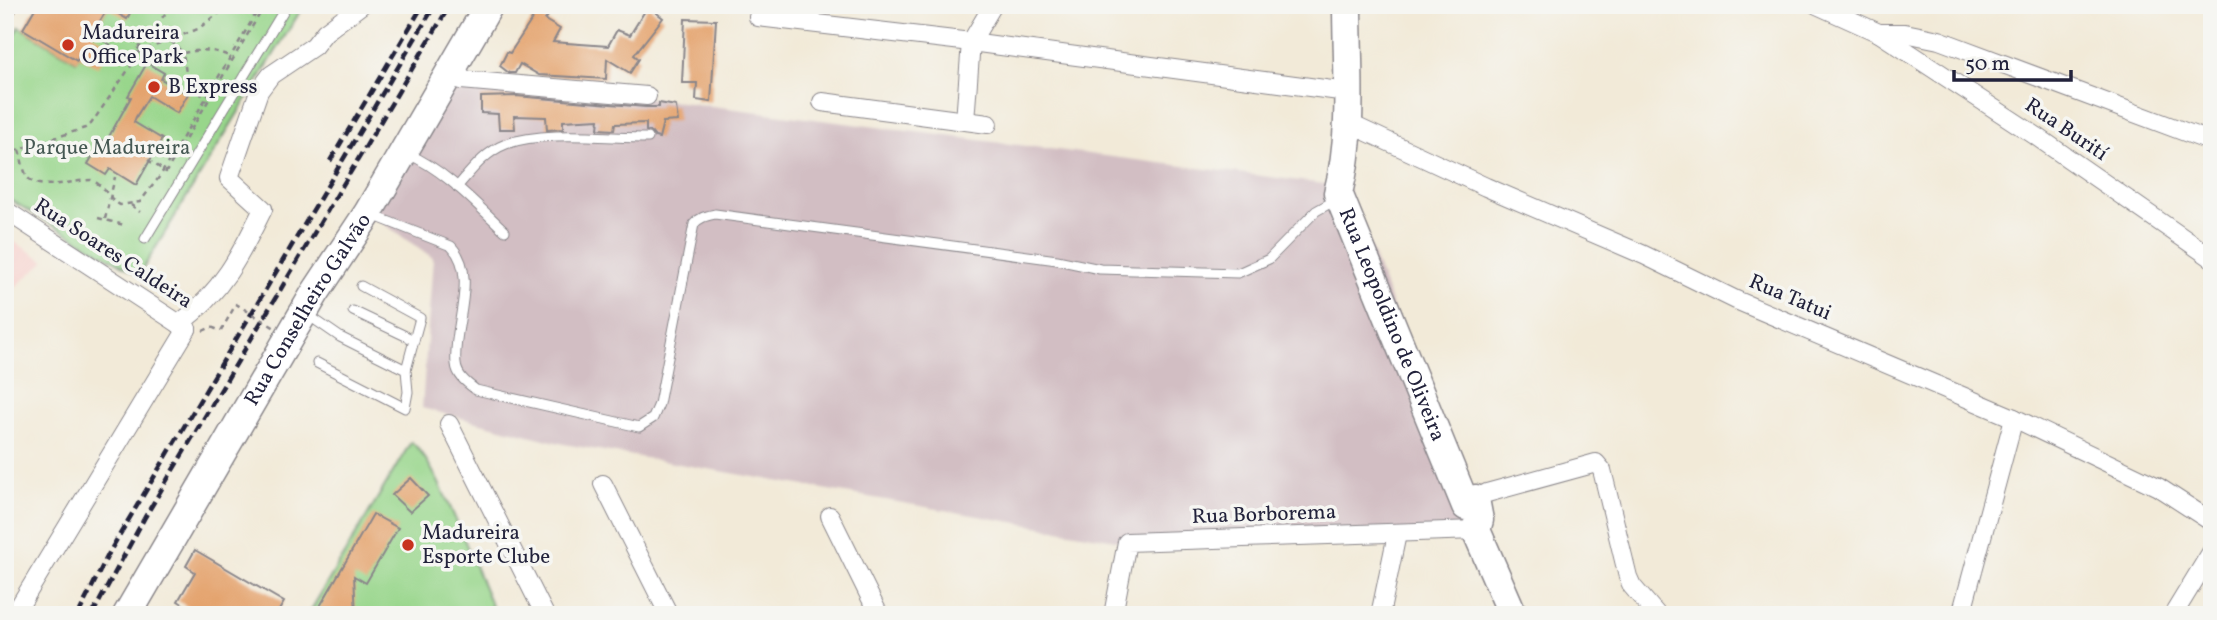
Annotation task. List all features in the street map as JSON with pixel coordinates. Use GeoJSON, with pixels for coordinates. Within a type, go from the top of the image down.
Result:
{"type":"FeatureCollection","features":[{"type":"Feature","properties":{"kind":"main road","name":"Rua Conselheiro Galvão"},"geometry":{"type":"LineString","coordinates":[[127,615],[304,312],[368,214],[489,5]]}},
{"type":"Feature","properties":{"kind":"main road","name":"Rua Leopoldino de Oliveira"},"geometry":{"type":"LineString","coordinates":[[1347,5],[1346,122],[1343,173],[1338,193],[1466,506],[1475,499]]}},
{"type":"Feature","properties":{"kind":"main road"},"geometry":{"type":"LineString","coordinates":[[1475,499],[1479,520],[1476,530],[1513,615]]}},
{"type":"Feature","properties":{"kind":"street"},"geometry":{"type":"LineString","coordinates":[[5,11],[9,5]]}},
{"type":"Feature","properties":{"kind":"street"},"geometry":{"type":"LineString","coordinates":[[14,615],[198,309],[246,259],[263,209],[229,178],[259,91],[271,75],[314,46],[324,32],[361,5]]}},
{"type":"Feature","properties":{"kind":"street"},"geometry":{"type":"LineString","coordinates":[[965,121],[971,42],[993,5]]}},
{"type":"Feature","properties":{"kind":"street","name":"Rua Burití"},"geometry":{"type":"LineString","coordinates":[[1817,5],[1880,33],[2036,136],[2212,258]]}},
{"type":"Feature","properties":{"kind":"street"},"geometry":{"type":"LineString","coordinates":[[758,17],[971,42],[1347,92]]}},
{"type":"Feature","properties":{"kind":"street"},"geometry":{"type":"LineString","coordinates":[[1880,33],[1905,33],[1940,40],[2212,142]]}},
{"type":"Feature","properties":{"kind":"street"},"geometry":{"type":"LineString","coordinates":[[456,61],[460,80],[647,96]]}},
{"type":"Feature","properties":{"kind":"street"},"geometry":{"type":"LineString","coordinates":[[822,102],[988,124]]}},
{"type":"Feature","properties":{"kind":"street","name":"Rua Tatui"},"geometry":{"type":"LineString","coordinates":[[1346,122],[1486,187],[1644,255],[1736,300],[2014,418],[2158,487],[2212,522]]}},
{"type":"Feature","properties":{"kind":"street","name":"Rua Soares Caldeira"},"geometry":{"type":"LineString","coordinates":[[5,210],[188,329]]}},
{"type":"Feature","properties":{"kind":"street"},"geometry":{"type":"LineString","coordinates":[[1961,615],[2014,418]]}},
{"type":"Feature","properties":{"kind":"street"},"geometry":{"type":"LineString","coordinates":[[449,424],[545,615]]}},
{"type":"Feature","properties":{"kind":"street"},"geometry":{"type":"LineString","coordinates":[[1475,499],[1487,493],[1596,464],[1602,470],[1632,586],[1657,615]]}},
{"type":"Feature","properties":{"kind":"street"},"geometry":{"type":"LineString","coordinates":[[603,484],[669,615]]}},
{"type":"Feature","properties":{"kind":"street"},"geometry":{"type":"LineString","coordinates":[[830,516],[879,615]]}},
{"type":"Feature","properties":{"kind":"street","name":"Rua Borborema"},"geometry":{"type":"LineString","coordinates":[[1113,615],[1127,542],[1476,530]]}},
{"type":"Feature","properties":{"kind":"street"},"geometry":{"type":"LineString","coordinates":[[1380,615],[1397,534]]}},
{"type":"Feature","properties":{"kind":"street"},"geometry":{"type":"LineString","coordinates":[[2172,615],[2212,551]]}},
{"type":"Feature","properties":{"kind":"lane"},"geometry":{"type":"LineString","coordinates":[[145,239],[287,5]]}},
{"type":"Feature","properties":{"kind":"lane"},"geometry":{"type":"LineString","coordinates":[[457,187],[479,161],[505,144],[538,137],[648,138]]}},
{"type":"Feature","properties":{"kind":"lane"},"geometry":{"type":"LineString","coordinates":[[404,152],[420,159],[457,187],[505,231]]}},
{"type":"Feature","properties":{"kind":"lane"},"geometry":{"type":"LineString","coordinates":[[368,214],[451,246],[459,254],[465,270],[456,364],[463,381],[476,390],[639,427],[653,418],[659,404],[694,224],[705,216],[715,214],[1057,260],[1100,269],[1238,274],[1269,259],[1295,230],[1316,211],[1332,202],[1338,193]]}},
{"type":"Feature","properties":{"kind":"lane"},"geometry":{"type":"LineString","coordinates":[[317,363],[405,408],[408,392],[405,370],[420,318],[361,286]]}},
{"type":"Feature","properties":{"kind":"lane"},"geometry":{"type":"LineString","coordinates":[[353,311],[414,340]]}},
{"type":"Feature","properties":{"kind":"lane"},"geometry":{"type":"LineString","coordinates":[[304,312],[340,337],[405,370]]}},
{"type":"Feature","properties":{"kind":"path"},"geometry":{"type":"LineString","coordinates":[[5,154],[91,124],[132,63],[135,54],[172,5]]}},
{"type":"Feature","properties":{"kind":"path"},"geometry":{"type":"LineString","coordinates":[[135,54],[198,29],[230,5]]}},
{"type":"Feature","properties":{"kind":"path"},"geometry":{"type":"LineString","coordinates":[[19,150],[30,180],[39,185],[91,180],[97,182],[109,198],[120,205],[131,205],[143,200],[207,101],[263,5]]}},
{"type":"Feature","properties":{"kind":"path"},"geometry":{"type":"LineString","coordinates":[[171,41],[183,53],[186,74],[207,101]]}},
{"type":"Feature","properties":{"kind":"path"},"geometry":{"type":"LineString","coordinates":[[183,53],[201,49],[214,50],[232,58]]}},
{"type":"Feature","properties":{"kind":"path"},"geometry":{"type":"LineString","coordinates":[[148,160],[163,170]]}},
{"type":"Feature","properties":{"kind":"path"},"geometry":{"type":"LineString","coordinates":[[105,219],[115,177]]}},
{"type":"Feature","properties":{"kind":"path"},"geometry":{"type":"LineString","coordinates":[[131,205],[140,212]]}},
{"type":"Feature","properties":{"kind":"path"},"geometry":{"type":"LineString","coordinates":[[98,218],[124,225]]}},
{"type":"Feature","properties":{"kind":"path"},"geometry":{"type":"LineString","coordinates":[[188,329],[211,327],[221,331],[236,304],[275,328]]}},
{"type":"Feature","properties":{"kind":"shaded area"},"geometry":{"type":"Polygon","coordinates":[[[461,80],[617,94],[1348,187],[1476,530],[1127,542],[564,444],[422,408],[433,258],[368,213],[461,80]]]}},
{"type":"Feature","properties":{"kind":"shaded area"},"geometry":{"type":"Polygon","coordinates":[[[5,236],[45,261],[5,296],[5,236]]]}},
{"type":"Feature","properties":{"kind":"green space","name":"Parque Madureira"},"geometry":{"type":"Polygon","coordinates":[[[109,5],[304,5],[139,275],[5,197],[5,51],[19,27],[76,61],[109,5]]]}},
{"type":"Feature","properties":{"kind":"green space","name":"Madureira Esporte Clube"},"geometry":{"type":"Polygon","coordinates":[[[411,442],[433,471],[445,495],[496,615],[308,615],[411,442]]]}},
{"type":"Feature","properties":{"kind":"building","name":"Madureira Office Park"},"geometry":{"type":"Polygon","coordinates":[[[37,5],[134,5],[127,19],[108,8],[92,34],[111,45],[98,67],[79,56],[77,61],[23,29],[37,5]]]}},
{"type":"Feature","properties":{"kind":"building"},"geometry":{"type":"Polygon","coordinates":[[[535,5],[556,5],[545,20],[560,29],[553,42],[608,46],[617,30],[630,35],[648,6],[663,18],[634,55],[639,59],[630,73],[607,59],[606,79],[539,75],[520,64],[515,73],[509,73],[500,66],[507,52],[510,53],[533,18],[529,16],[535,5]]]}},
{"type":"Feature","properties":{"kind":"building"},"geometry":{"type":"Polygon","coordinates":[[[685,19],[716,20],[711,102],[696,100],[697,83],[682,83],[685,19]]]}},
{"type":"Feature","properties":{"kind":"building"},"geometry":{"type":"Polygon","coordinates":[[[147,63],[164,73],[161,79],[188,94],[177,113],[149,96],[136,117],[134,122],[162,139],[136,185],[110,169],[106,175],[88,164],[102,140],[106,142],[147,63]]]}},
{"type":"Feature","properties":{"kind":"building"},"geometry":{"type":"Polygon","coordinates":[[[516,96],[646,107],[659,107],[659,103],[676,106],[678,121],[663,122],[659,138],[646,131],[646,123],[615,124],[614,130],[598,129],[599,119],[563,121],[563,129],[547,130],[546,117],[514,116],[515,129],[499,129],[498,114],[481,113],[481,97],[516,96]]]}},
{"type":"Feature","properties":{"kind":"building"},"geometry":{"type":"Polygon","coordinates":[[[411,478],[428,496],[410,512],[392,495],[411,478]]]}},
{"type":"Feature","properties":{"kind":"building"},"geometry":{"type":"Polygon","coordinates":[[[373,514],[398,528],[366,583],[354,576],[356,615],[315,615],[373,514]]]}},
{"type":"Feature","properties":{"kind":"building"},"geometry":{"type":"Polygon","coordinates":[[[195,550],[284,602],[276,615],[200,615],[178,601],[195,572],[186,566],[195,550]]]}},
{"type":"Feature","properties":{"kind":"railway"},"geometry":{"type":"LineString","coordinates":[[330,161],[423,5]]}},
{"type":"Feature","properties":{"kind":"railway"},"geometry":{"type":"LineString","coordinates":[[78,615],[110,551],[435,5]]}},
{"type":"Feature","properties":{"kind":"railway"},"geometry":{"type":"LineString","coordinates":[[92,615],[145,517],[450,5]]}},
{"type":"Feature","properties":{"kind":"place","name":"Madureira Office Park"},"geometry":{"type":"Point","coordinates":[68,45]}},
{"type":"Feature","properties":{"kind":"place","name":"B Express"},"geometry":{"type":"Point","coordinates":[154,87]}},
{"type":"Feature","properties":{"kind":"place","name":"Madureira Esporte Clube"},"geometry":{"type":"Point","coordinates":[408,545]}}]}
